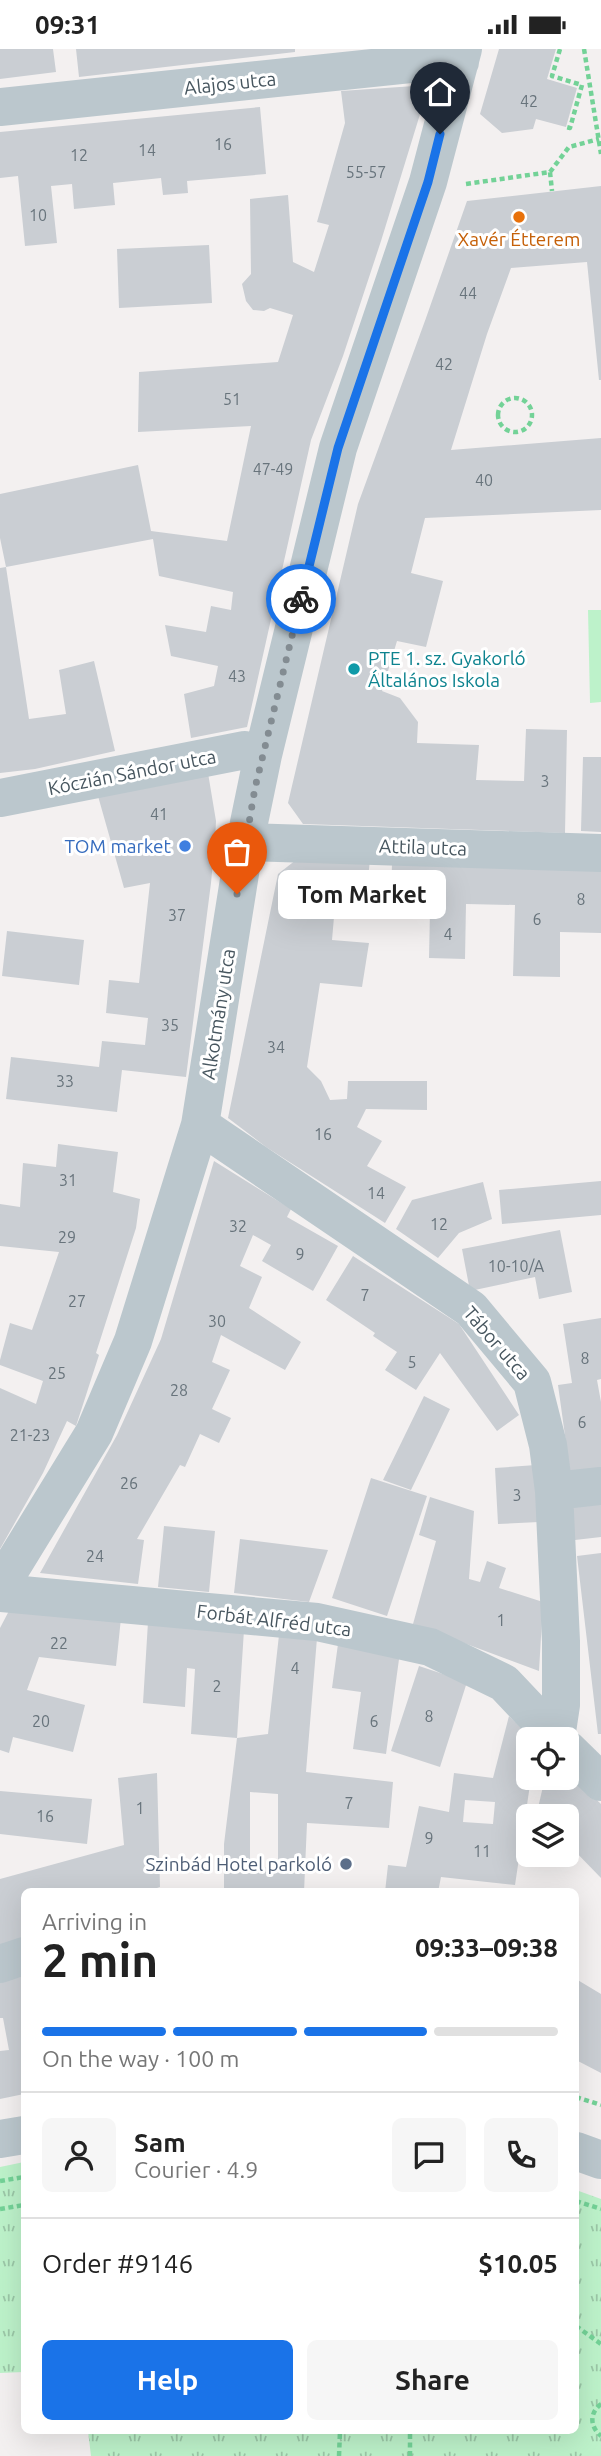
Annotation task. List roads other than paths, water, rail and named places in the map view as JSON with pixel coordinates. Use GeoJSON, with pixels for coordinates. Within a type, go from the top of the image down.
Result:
{"type":"FeatureCollection","features":[{"type":"Feature","properties":{"kind":"street","name":"Alajos utca"},"geometry":{"type":"LineString","coordinates":[[0,107],[439,61],[461,55]]}},
{"type":"Feature","properties":{"kind":"street","name":"Alkotmány utca"},"geometry":{"type":"LineString","coordinates":[[0,1586],[94,1433],[133,1341],[200,1125],[245,842],[263,755],[338,448],[428,182],[461,55]]}},
{"type":"Feature","properties":{"kind":"street","name":"Kóczián Sándor utca"},"geometry":{"type":"LineString","coordinates":[[0,798],[245,750],[263,755]]}},
{"type":"Feature","properties":{"kind":"street","name":"Attila utca"},"geometry":{"type":"LineString","coordinates":[[245,842],[601,853]]}},
{"type":"Feature","properties":{"kind":"street","name":"Tábor utca"},"geometry":{"type":"LineString","coordinates":[[200,1125],[471,1309],[531,1382],[548,1444],[554,1491],[561,1641],[560,1727]]}},
{"type":"Feature","properties":{"kind":"street"},"geometry":{"type":"LineString","coordinates":[[554,1491],[601,1486]]}},
{"type":"Feature","properties":{"kind":"street","name":"Forbát Alfréd utca"},"geometry":{"type":"LineString","coordinates":[[0,1593],[317,1622],[430,1647],[503,1683],[546,1727]]}},
{"type":"Feature","properties":{"kind":"street","name":"Forbát Alfréd utca"},"geometry":{"type":"LineString","coordinates":[[579,1761],[601,1782]]}},
{"type":"Feature","properties":{"kind":"street"},"geometry":{"type":"LineString","coordinates":[[0,1964],[21,1957]]}},
{"type":"Feature","properties":{"kind":"street"},"geometry":{"type":"LineString","coordinates":[[0,2139],[21,2136]]}},
{"type":"Feature","properties":{"kind":"street"},"geometry":{"type":"LineString","coordinates":[[579,2152],[601,2160]]}},
{"type":"Feature","properties":{"kind":"place","name":"Xavér Étterem"},"geometry":{"type":"Point","coordinates":[519,217]}},
{"type":"Feature","properties":{"kind":"place","name":"PTE 1. sz. Gyakorló Általános Iskola"},"geometry":{"type":"Point","coordinates":[354,669]}},
{"type":"Feature","properties":{"kind":"place","name":"TOM market"},"geometry":{"type":"Point","coordinates":[185,846]}},
{"type":"Feature","properties":{"kind":"place","name":"Tom Market"},"geometry":{"type":"Point","coordinates":[237,894]}},
{"type":"Feature","properties":{"kind":"place","name":"Szinbád Hotel parkoló"},"geometry":{"type":"Point","coordinates":[346,1864]}}]}
